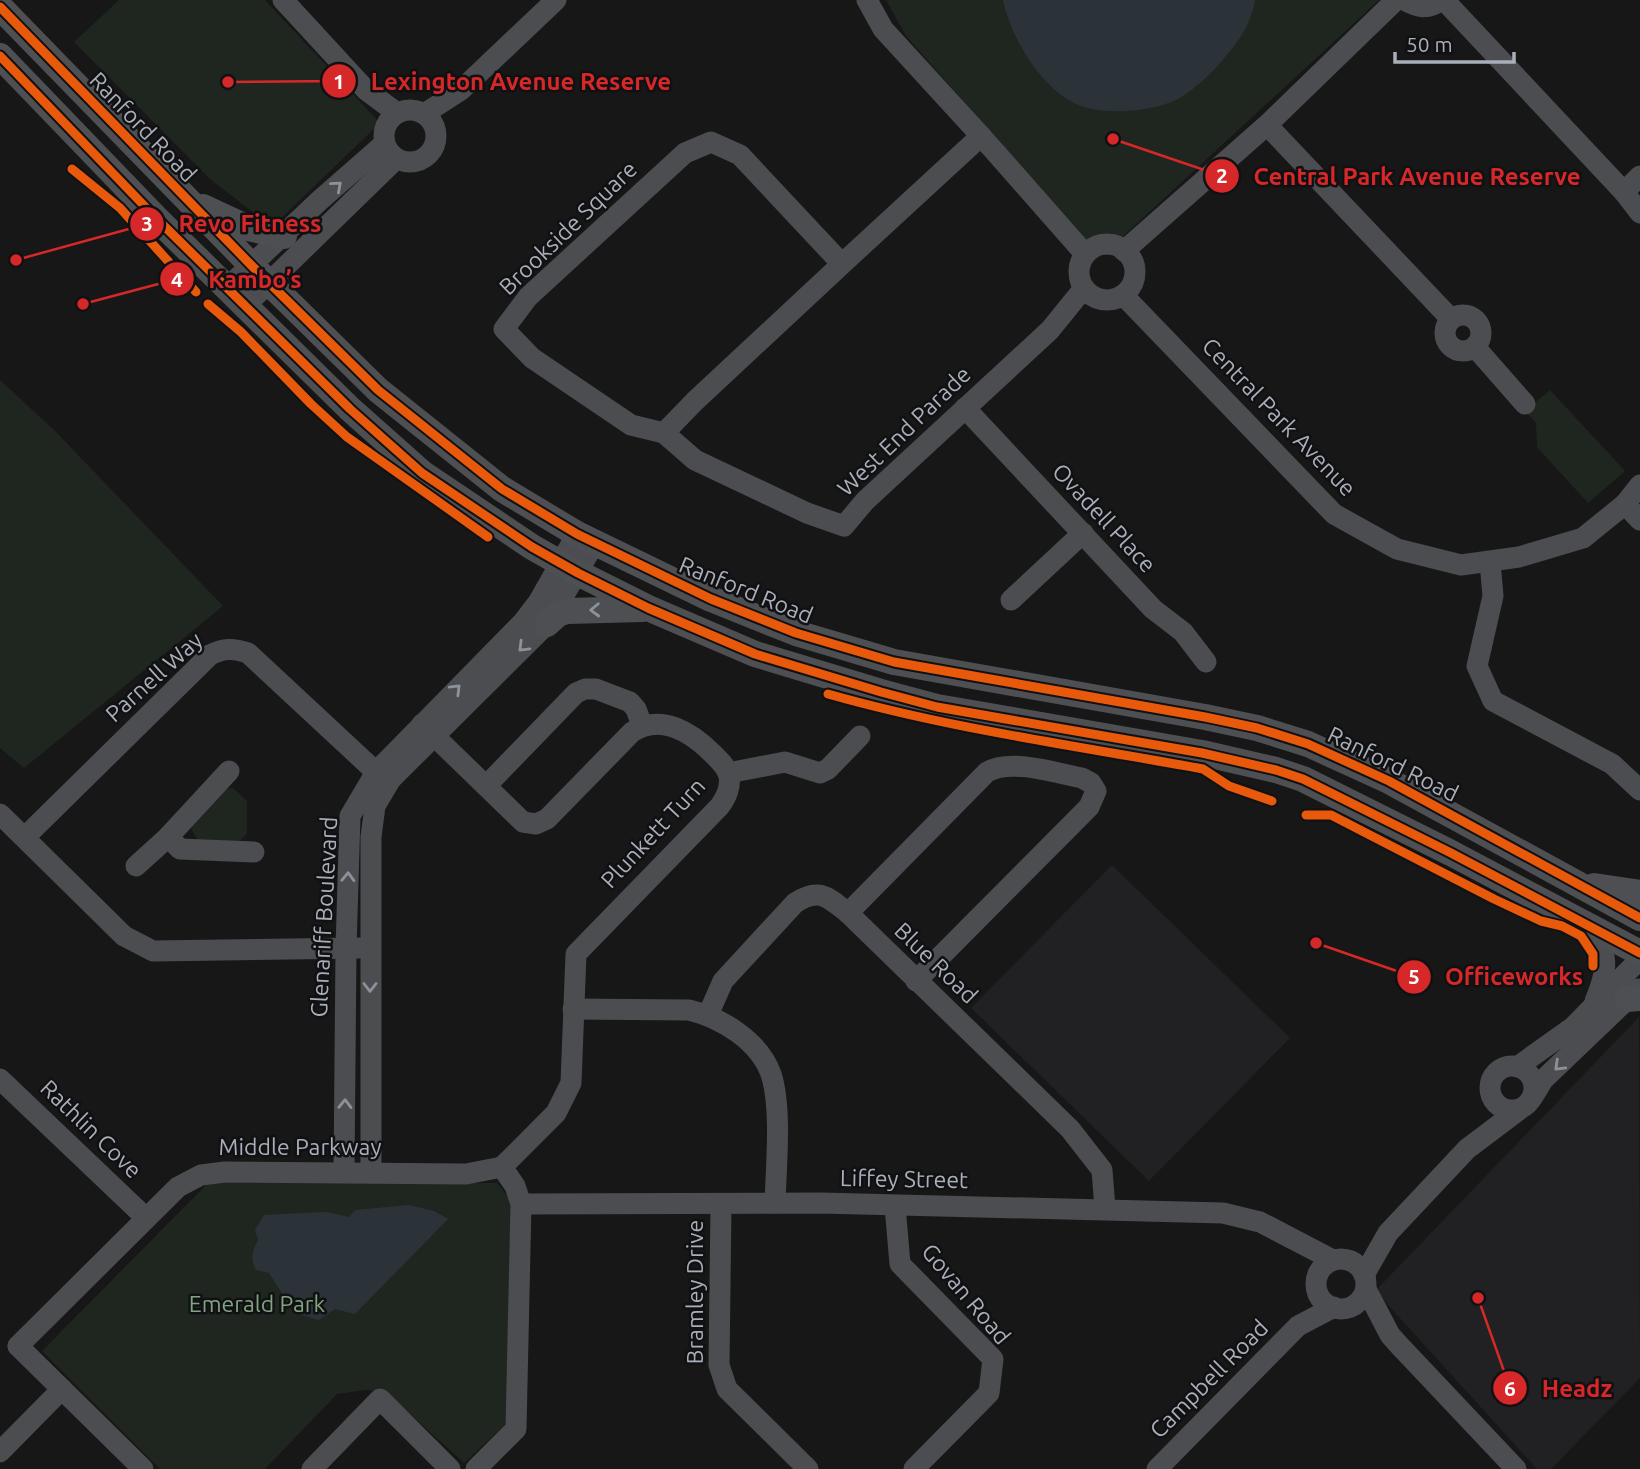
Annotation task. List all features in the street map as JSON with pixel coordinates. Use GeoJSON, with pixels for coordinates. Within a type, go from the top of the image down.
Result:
{"type":"FeatureCollection","features":[{"type":"Feature","properties":{"kind":"main road","name":"Ranford Road"},"geometry":{"type":"LineString","coordinates":[[0,7],[260,274],[378,390],[502,489],[585,539],[711,598],[796,633],[894,662],[1257,728],[1308,744],[1389,781],[1640,919]]}},
{"type":"Feature","properties":{"kind":"main road"},"geometry":{"type":"LineString","coordinates":[[0,56],[11,72],[350,409],[422,473],[532,547],[569,568],[648,608],[755,654],[926,704],[1202,753],[1285,773],[1356,804],[1578,920],[1640,956]]}},
{"type":"Feature","properties":{"kind":"main road"},"geometry":{"type":"LineString","coordinates":[[186,199],[248,228],[284,236]]}},
{"type":"Feature","properties":{"kind":"main road"},"geometry":{"type":"LineString","coordinates":[[547,624],[566,611],[648,608]]}},
{"type":"Feature","properties":{"kind":"main road"},"geometry":{"type":"LineString","coordinates":[[1575,883],[1640,893]]}},
{"type":"Feature","properties":{"kind":"street"},"geometry":{"type":"LineString","coordinates":[[283,0],[366,90],[391,136],[413,162],[422,160],[433,147],[429,122]]}},
{"type":"Feature","properties":{"kind":"street"},"geometry":{"type":"LineString","coordinates":[[429,122],[555,0]]}},
{"type":"Feature","properties":{"kind":"street"},"geometry":{"type":"LineString","coordinates":[[867,0],[883,29],[1085,254]]}},
{"type":"Feature","properties":{"kind":"street"},"geometry":{"type":"LineString","coordinates":[[1124,251],[1267,125],[1396,0]]}},
{"type":"Feature","properties":{"kind":"street"},"geometry":{"type":"LineString","coordinates":[[1404,0],[1416,7],[1426,8],[1443,0],[1624,192],[1640,213]]}},
{"type":"Feature","properties":{"kind":"street"},"geometry":{"type":"LineString","coordinates":[[237,296],[391,136],[406,110],[429,122]]}},
{"type":"Feature","properties":{"kind":"street"},"geometry":{"type":"LineString","coordinates":[[1267,125],[1451,319],[1444,330],[1451,348],[1463,352],[1475,347],[1525,404]]}},
{"type":"Feature","properties":{"kind":"street"},"geometry":{"type":"LineString","coordinates":[[260,274],[284,236],[391,136]]}},
{"type":"Feature","properties":{"kind":"street"},"geometry":{"type":"LineString","coordinates":[[664,433],[695,401],[981,136]]}},
{"type":"Feature","properties":{"kind":"street","name":"Brookside Square"},"geometry":{"type":"LineString","coordinates":[[664,433],[631,425],[532,358],[504,329],[528,298],[685,153],[711,142],[740,155],[842,264]]}},
{"type":"Feature","properties":{"kind":"street"},"geometry":{"type":"LineString","coordinates":[[1624,192],[1640,176]]}},
{"type":"Feature","properties":{"kind":"street"},"geometry":{"type":"LineString","coordinates":[[1105,244],[1124,251],[1134,264],[1135,273],[1133,282],[1123,295],[1108,300],[1098,299],[1084,288],[1079,278],[1079,268],[1085,254],[1105,244]]}},
{"type":"Feature","properties":{"kind":"street","name":"West End Parade"},"geometry":{"type":"LineString","coordinates":[[664,433],[695,460],[807,513],[844,526],[865,501],[1050,330],[1084,288]]}},
{"type":"Feature","properties":{"kind":"street","name":"Central Park Avenue"},"geometry":{"type":"LineString","coordinates":[[1123,295],[1334,514],[1397,549],[1461,565],[1519,557],[1583,538],[1625,504],[1640,485]]}},
{"type":"Feature","properties":{"kind":"street","name":"Ovadell Place"},"geometry":{"type":"LineString","coordinates":[[965,408],[1153,609],[1184,632],[1206,662]]}},
{"type":"Feature","properties":{"kind":"street"},"geometry":{"type":"LineString","coordinates":[[1625,504],[1640,520]]}},
{"type":"Feature","properties":{"kind":"street"},"geometry":{"type":"LineString","coordinates":[[1012,600],[1083,533]]}},
{"type":"Feature","properties":{"kind":"street","name":"Glenariff Boulevard"},"geometry":{"type":"LineString","coordinates":[[344,1172],[350,816],[383,775],[428,730],[547,624],[569,568],[585,539]]}},
{"type":"Feature","properties":{"kind":"street"},"geometry":{"type":"LineString","coordinates":[[1490,562],[1493,596],[1477,666],[1493,701],[1612,764],[1640,790]]}},
{"type":"Feature","properties":{"kind":"street","name":"Glenariff Boulevard"},"geometry":{"type":"LineString","coordinates":[[428,730],[569,568]]}},
{"type":"Feature","properties":{"kind":"street","name":"Parnell Way"},"geometry":{"type":"LineString","coordinates":[[25,837],[210,655],[222,649],[236,649],[248,653],[383,775]]}},
{"type":"Feature","properties":{"kind":"street"},"geometry":{"type":"LineString","coordinates":[[428,730],[523,822],[536,824],[547,819],[642,725],[636,709],[630,702],[596,689],[585,689],[576,693],[486,786]]}},
{"type":"Feature","properties":{"kind":"street","name":"Plunkett Turn"},"geometry":{"type":"LineString","coordinates":[[502,1167],[556,1113],[571,1083],[576,954],[727,796],[728,773],[721,762],[689,734],[663,723],[642,725]]}},
{"type":"Feature","properties":{"kind":"street"},"geometry":{"type":"LineString","coordinates":[[728,773],[785,762],[820,773],[828,769],[860,736]]}},
{"type":"Feature","properties":{"kind":"street"},"geometry":{"type":"LineString","coordinates":[[848,913],[987,772],[997,766],[1009,765],[1082,778],[1091,783],[1096,791],[1089,807],[916,981]]}},
{"type":"Feature","properties":{"kind":"street"},"geometry":{"type":"LineString","coordinates":[[135,866],[168,837],[229,771]]}},
{"type":"Feature","properties":{"kind":"street","name":"Glenariff Boulevard"},"geometry":{"type":"LineString","coordinates":[[371,1173],[371,837],[383,775]]}},
{"type":"Feature","properties":{"kind":"street"},"geometry":{"type":"LineString","coordinates":[[0,814],[124,936],[153,951],[370,948]]}},
{"type":"Feature","properties":{"kind":"street"},"geometry":{"type":"LineString","coordinates":[[168,837],[180,849],[254,852]]}},
{"type":"Feature","properties":{"kind":"street","name":"Blue Road"},"geometry":{"type":"LineString","coordinates":[[708,1014],[723,981],[795,903],[810,895],[827,895],[1070,1129],[1102,1170],[1105,1209]]}},
{"type":"Feature","properties":{"kind":"street"},"geometry":{"type":"LineString","coordinates":[[1578,920],[1600,940],[1603,949],[1603,978],[1591,1010]]}},
{"type":"Feature","properties":{"kind":"street"},"geometry":{"type":"LineString","coordinates":[[1517,1067],[1573,1027],[1640,956]]}},
{"type":"Feature","properties":{"kind":"street","name":"Campbell Road"},"geometry":{"type":"LineString","coordinates":[[1157,1469],[1298,1326],[1359,1300],[1388,1233],[1467,1149],[1526,1103],[1543,1080],[1635,995]]}},
{"type":"Feature","properties":{"kind":"street"},"geometry":{"type":"LineString","coordinates":[[573,1009],[689,1010],[708,1014],[733,1029],[754,1048],[771,1074],[776,1107],[775,1203]]}},
{"type":"Feature","properties":{"kind":"street"},"geometry":{"type":"LineString","coordinates":[[1509,1067],[1517,1067],[1530,1075],[1534,1082],[1526,1103],[1513,1111],[1498,1106],[1490,1085],[1497,1073],[1509,1067]]}},
{"type":"Feature","properties":{"kind":"street","name":"Rathlin Cove"},"geometry":{"type":"LineString","coordinates":[[0,1079],[146,1218]]}},
{"type":"Feature","properties":{"kind":"street","name":"Campbell Road"},"geometry":{"type":"LineString","coordinates":[[1467,1149],[1486,1110],[1491,1093]]}},
{"type":"Feature","properties":{"kind":"street"},"geometry":{"type":"LineString","coordinates":[[476,1469],[516,1429],[521,1204],[515,1186],[502,1167]]}},
{"type":"Feature","properties":{"kind":"street","name":"Middle Parkway"},"geometry":{"type":"LineString","coordinates":[[143,1469],[62,1390],[9,1346],[178,1187],[201,1175],[225,1172],[466,1174],[502,1167]]}},
{"type":"Feature","properties":{"kind":"street","name":"Liffey Street"},"geometry":{"type":"LineString","coordinates":[[521,1204],[775,1203],[1223,1213],[1260,1222],[1337,1259]]}},
{"type":"Feature","properties":{"kind":"street","name":"Bramley Drive"},"geometry":{"type":"LineString","coordinates":[[721,1205],[719,1365],[727,1389],[808,1469]]}},
{"type":"Feature","properties":{"kind":"street","name":"Govan Road"},"geometry":{"type":"LineString","coordinates":[[895,1206],[900,1264],[993,1359],[989,1393],[914,1469]]}},
{"type":"Feature","properties":{"kind":"street","name":"Campbell Road"},"geometry":{"type":"LineString","coordinates":[[1298,1326],[1306,1303],[1326,1264],[1388,1233]]}},
{"type":"Feature","properties":{"kind":"street","name":"Liffey Street"},"geometry":{"type":"LineString","coordinates":[[1283,1234],[1316,1281]]}},
{"type":"Feature","properties":{"kind":"street"},"geometry":{"type":"LineString","coordinates":[[1337,1259],[1357,1264],[1390,1335]]}},
{"type":"Feature","properties":{"kind":"street"},"geometry":{"type":"LineString","coordinates":[[1316,1281],[1322,1300],[1390,1335],[1516,1469]]}},
{"type":"Feature","properties":{"kind":"street"},"geometry":{"type":"LineString","coordinates":[[0,1452],[62,1390]]}},
{"type":"Feature","properties":{"kind":"street"},"geometry":{"type":"LineString","coordinates":[[312,1469],[380,1399],[450,1469]]}},
{"type":"Feature","properties":{"kind":"shaded area"},"geometry":{"type":"Polygon","coordinates":[[[1003,0],[1255,0],[1250,18],[1237,42],[1193,89],[1159,106],[1114,111],[1074,103],[1049,85],[1028,59],[1013,29],[1003,0]]]}},
{"type":"Feature","properties":{"kind":"shaded area"},"geometry":{"type":"Polygon","coordinates":[[[1112,865],[1290,1038],[1149,1181],[971,1008],[1112,865]]]}},
{"type":"Feature","properties":{"kind":"shaded area"},"geometry":{"type":"Polygon","coordinates":[[[1639,1017],[1640,1378],[1551,1469],[1537,1469],[1379,1295],[1379,1287],[1639,1017]]]}},
{"type":"Feature","properties":{"kind":"shaded area"},"geometry":{"type":"Polygon","coordinates":[[[409,1205],[434,1211],[448,1219],[355,1314],[335,1309],[319,1320],[295,1313],[269,1273],[256,1270],[254,1266],[252,1255],[258,1240],[255,1230],[264,1215],[326,1212],[349,1217],[355,1210],[409,1205]]]}},
{"type":"Feature","properties":{"kind":"green space"},"geometry":{"type":"Polygon","coordinates":[[[119,0],[265,0],[380,123],[272,227],[210,179],[74,42],[119,0]]]}},
{"type":"Feature","properties":{"kind":"green space"},"geometry":{"type":"Polygon","coordinates":[[[886,0],[1379,0],[1118,241],[1089,243],[906,36],[886,0]]]}},
{"type":"Feature","properties":{"kind":"green space"},"geometry":{"type":"Polygon","coordinates":[[[0,380],[55,431],[223,606],[24,768],[0,748],[0,380]]]}},
{"type":"Feature","properties":{"kind":"green space"},"geometry":{"type":"Polygon","coordinates":[[[1550,390],[1625,471],[1588,503],[1537,447],[1536,423],[1525,411],[1550,390]]]}},
{"type":"Feature","properties":{"kind":"green space"},"geometry":{"type":"Polygon","coordinates":[[[233,788],[247,801],[247,834],[238,842],[199,842],[190,827],[224,789],[233,788]]]}},
{"type":"Feature","properties":{"kind":"green space","name":"Emerald Park"},"geometry":{"type":"Polygon","coordinates":[[[209,1182],[497,1183],[515,1205],[507,1423],[464,1463],[386,1392],[366,1390],[337,1394],[265,1469],[160,1469],[42,1351],[209,1182]]]}},
{"type":"Feature","properties":{"kind":"cycle path"},"geometry":{"type":"LineString","coordinates":[[0,7],[252,266],[378,390],[502,489],[577,534],[711,599],[796,633],[894,662],[1205,717],[1257,728],[1308,744],[1389,781],[1640,918]]}},
{"type":"Feature","properties":{"kind":"cycle path"},"geometry":{"type":"LineString","coordinates":[[0,56],[156,218],[350,409],[422,473],[532,547],[578,573],[648,608],[755,654],[881,692],[937,707],[1202,753],[1303,779],[1451,853],[1640,953]]}},
{"type":"Feature","properties":{"kind":"cycle path"},"geometry":{"type":"LineString","coordinates":[[72,169],[120,208],[196,292]]}},
{"type":"Feature","properties":{"kind":"cycle path"},"geometry":{"type":"LineString","coordinates":[[208,304],[241,332],[347,437],[488,537]]}},
{"type":"Feature","properties":{"kind":"cycle path"},"geometry":{"type":"LineString","coordinates":[[828,694],[968,727],[1203,769],[1229,786],[1272,801]]}},
{"type":"Feature","properties":{"kind":"cycle path"},"geometry":{"type":"LineString","coordinates":[[1306,815],[1331,815],[1494,899],[1541,921],[1562,926],[1581,936],[1593,954],[1593,966]]}},
{"type":"Feature","properties":{"kind":"place","name":"Lexington Avenue Reserve"},"geometry":{"type":"Point","coordinates":[228,82]}},
{"type":"Feature","properties":{"kind":"place","name":"Central Park Avenue Reserve"},"geometry":{"type":"Point","coordinates":[1113,139]}},
{"type":"Feature","properties":{"kind":"place","name":"Revo Fitness"},"geometry":{"type":"Point","coordinates":[16,260]}},
{"type":"Feature","properties":{"kind":"place","name":"Kambo’s"},"geometry":{"type":"Point","coordinates":[83,304]}},
{"type":"Feature","properties":{"kind":"place","name":"Officeworks"},"geometry":{"type":"Point","coordinates":[1316,943]}},
{"type":"Feature","properties":{"kind":"place","name":"Headz"},"geometry":{"type":"Point","coordinates":[1478,1298]}}]}
